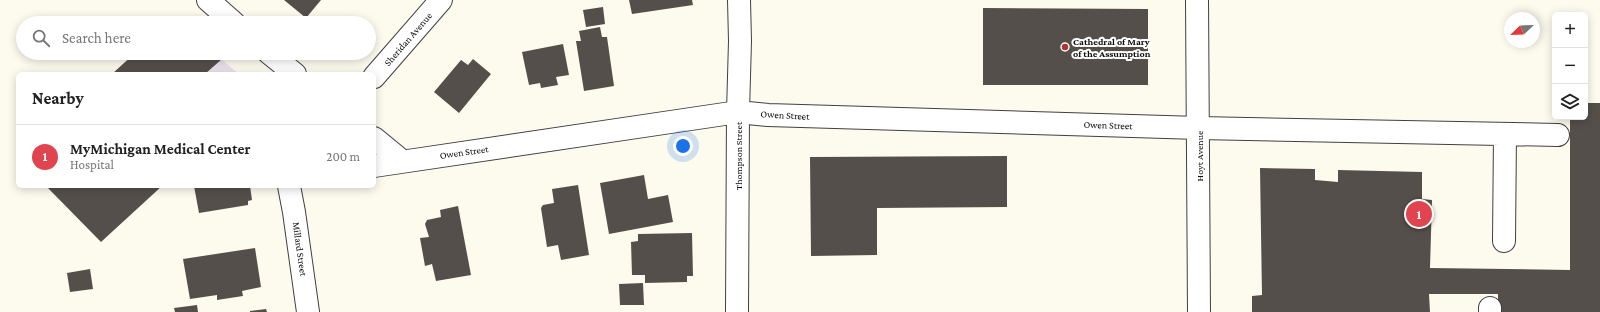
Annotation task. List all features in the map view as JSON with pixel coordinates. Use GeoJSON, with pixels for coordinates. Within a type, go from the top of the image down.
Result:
{"type":"FeatureCollection","features":[{"type":"Feature","properties":{"kind":"street"},"geometry":{"type":"LineString","coordinates":[[208,0],[226,16]]}},
{"type":"Feature","properties":{"kind":"street","name":"Sheridan Avenue"},"geometry":{"type":"LineString","coordinates":[[376,75],[441,0]]}},
{"type":"Feature","properties":{"kind":"street","name":"Thompson Street"},"geometry":{"type":"LineString","coordinates":[[737,312],[738,112],[740,41],[739,0]]}},
{"type":"Feature","properties":{"kind":"street","name":"Hoyt Avenue"},"geometry":{"type":"LineString","coordinates":[[1197,0],[1199,312]]}},
{"type":"Feature","properties":{"kind":"street"},"geometry":{"type":"LineString","coordinates":[[272,61],[291,72]]}},
{"type":"Feature","properties":{"kind":"street","name":"Owen Street"},"geometry":{"type":"LineString","coordinates":[[376,166],[738,112],[768,115],[1199,128],[1558,135]]}},
{"type":"Feature","properties":{"kind":"street"},"geometry":{"type":"LineString","coordinates":[[1504,241],[1505,134]]}},
{"type":"Feature","properties":{"kind":"street"},"geometry":{"type":"LineString","coordinates":[[376,140],[402,161]]}},
{"type":"Feature","properties":{"kind":"street","name":"Millard Street"},"geometry":{"type":"LineString","coordinates":[[289,188],[308,312]]}},
{"type":"Feature","properties":{"kind":"shaded area"},"geometry":{"type":"Polygon","coordinates":[[[222,60],[237,72],[207,72],[222,60]]]}},
{"type":"Feature","properties":{"kind":"building"},"geometry":{"type":"Polygon","coordinates":[[[284,0],[321,0],[308,16],[304,16],[284,0]]]}},
{"type":"Feature","properties":{"kind":"building"},"geometry":{"type":"Polygon","coordinates":[[[629,0],[692,0],[693,5],[632,14],[629,0]]]}},
{"type":"Feature","properties":{"kind":"building"},"geometry":{"type":"Polygon","coordinates":[[[603,7],[605,24],[586,27],[583,10],[603,7]]]}},
{"type":"Feature","properties":{"kind":"building","name":"Cathedral of Mary of the Assumption"},"geometry":{"type":"Polygon","coordinates":[[[983,8],[1148,9],[1148,85],[983,85],[983,8]]]}},
{"type":"Feature","properties":{"kind":"building"},"geometry":{"type":"Polygon","coordinates":[[[600,27],[602,37],[607,37],[614,86],[584,91],[576,41],[581,41],[579,31],[600,27]]]}},
{"type":"Feature","properties":{"kind":"building"},"geometry":{"type":"Polygon","coordinates":[[[563,44],[569,75],[556,77],[558,85],[541,88],[540,83],[529,85],[522,52],[563,44]]]}},
{"type":"Feature","properties":{"kind":"building"},"geometry":{"type":"Polygon","coordinates":[[[473,59],[491,74],[459,113],[434,92],[461,60],[468,65],[473,59]]]}},
{"type":"Feature","properties":{"kind":"building"},"geometry":{"type":"Polygon","coordinates":[[[127,60],[221,60],[207,72],[114,72],[127,60]]]}},
{"type":"Feature","properties":{"kind":"building"},"geometry":{"type":"Polygon","coordinates":[[[1588,103],[1600,103],[1600,312],[1498,312],[1498,294],[1429,294],[1430,312],[1252,312],[1252,296],[1262,295],[1260,168],[1315,169],[1315,180],[1338,182],[1338,170],[1422,172],[1422,199],[1432,200],[1430,268],[1570,270],[1570,120],[1588,120],[1588,103]]]}},
{"type":"Feature","properties":{"kind":"building"},"geometry":{"type":"Polygon","coordinates":[[[1007,156],[1007,207],[877,208],[877,255],[811,256],[810,157],[1007,156]]]}},
{"type":"Feature","properties":{"kind":"building"},"geometry":{"type":"Polygon","coordinates":[[[644,175],[648,199],[668,195],[673,222],[609,234],[600,183],[644,175]]]}},
{"type":"Feature","properties":{"kind":"building"},"geometry":{"type":"Polygon","coordinates":[[[578,185],[589,255],[561,260],[558,245],[547,247],[541,208],[543,205],[554,203],[552,189],[578,185]]]}},
{"type":"Feature","properties":{"kind":"building"},"geometry":{"type":"Polygon","coordinates":[[[48,188],[160,188],[101,242],[48,188]]]}},
{"type":"Feature","properties":{"kind":"building"},"geometry":{"type":"Polygon","coordinates":[[[194,188],[250,188],[252,200],[248,201],[248,205],[199,213],[194,188]]]}},
{"type":"Feature","properties":{"kind":"building"},"geometry":{"type":"Polygon","coordinates":[[[458,206],[471,275],[436,281],[432,264],[425,266],[420,238],[429,237],[425,224],[427,220],[441,217],[440,210],[458,206]]]}},
{"type":"Feature","properties":{"kind":"building"},"geometry":{"type":"Polygon","coordinates":[[[692,233],[693,276],[687,276],[687,282],[645,283],[645,275],[632,275],[631,242],[638,241],[638,234],[692,233]]]}},
{"type":"Feature","properties":{"kind":"building"},"geometry":{"type":"Polygon","coordinates":[[[255,248],[261,287],[242,291],[243,296],[217,300],[217,295],[190,299],[183,259],[255,248]]]}},
{"type":"Feature","properties":{"kind":"building"},"geometry":{"type":"Polygon","coordinates":[[[90,269],[93,289],[70,292],[67,273],[90,269]]]}},
{"type":"Feature","properties":{"kind":"building"},"geometry":{"type":"Polygon","coordinates":[[[643,283],[644,305],[620,305],[619,284],[643,283]]]}},
{"type":"Feature","properties":{"kind":"building"},"geometry":{"type":"Polygon","coordinates":[[[197,305],[198,312],[175,312],[174,308],[197,305]]]}},
{"type":"Feature","properties":{"kind":"building"},"geometry":{"type":"Polygon","coordinates":[[[266,309],[267,312],[250,312],[250,311],[266,309]]]}},
{"type":"Feature","properties":{"kind":"place","name":"Cathedral of Mary of the Assumption"},"geometry":{"type":"Point","coordinates":[1065,47]}},
{"type":"Feature","properties":{"kind":"place","name":"MyMichigan Medical Center"},"geometry":{"type":"Point","coordinates":[1419,214]}}]}
